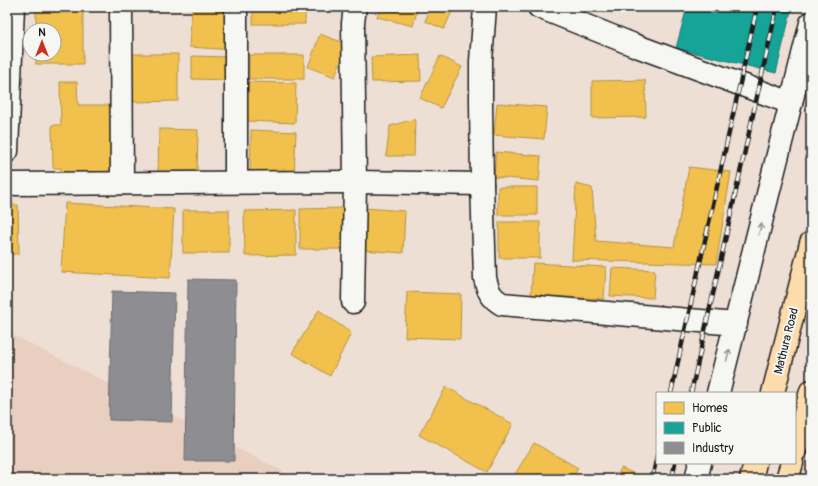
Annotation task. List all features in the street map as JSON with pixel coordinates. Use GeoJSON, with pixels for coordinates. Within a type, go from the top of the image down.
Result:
{"type":"FeatureCollection","features":[{"type":"Feature","properties":{"kind":"highway","name":"Mathura Road"},"geometry":{"type":"LineString","coordinates":[[773,392],[811,243]]}},
{"type":"Feature","properties":{"kind":"highway"},"geometry":{"type":"LineString","coordinates":[[796,447],[811,391]]}},
{"type":"Feature","properties":{"kind":"highway"},"geometry":{"type":"LineString","coordinates":[[750,479],[755,464]]}},
{"type":"Feature","properties":{"kind":"highway"},"geometry":{"type":"LineString","coordinates":[[788,479],[792,464]]}},
{"type":"Feature","properties":{"kind":"street"},"geometry":{"type":"LineString","coordinates":[[7,151],[13,7]]}},
{"type":"Feature","properties":{"kind":"street"},"geometry":{"type":"LineString","coordinates":[[121,7],[122,183]]}},
{"type":"Feature","properties":{"kind":"street"},"geometry":{"type":"LineString","coordinates":[[236,7],[236,182]]}},
{"type":"Feature","properties":{"kind":"street"},"geometry":{"type":"LineString","coordinates":[[353,302],[355,182],[353,23],[355,7]]}},
{"type":"Feature","properties":{"kind":"street"},"geometry":{"type":"LineString","coordinates":[[485,7],[481,61],[482,184],[485,278],[488,290],[494,300],[502,304],[736,324]]}},
{"type":"Feature","properties":{"kind":"street"},"geometry":{"type":"LineString","coordinates":[[539,7],[634,45],[791,103]]}},
{"type":"Feature","properties":{"kind":"street"},"geometry":{"type":"LineString","coordinates":[[718,392],[811,23]]}},
{"type":"Feature","properties":{"kind":"street"},"geometry":{"type":"LineString","coordinates":[[7,184],[236,182],[482,184]]}},
{"type":"Feature","properties":{"kind":"street"},"geometry":{"type":"LineString","coordinates":[[696,479],[700,464]]}},
{"type":"Feature","properties":{"kind":"shaded area"},"geometry":{"type":"Polygon","coordinates":[[[7,332],[298,479],[7,479],[7,332]]]}},
{"type":"Feature","properties":{"kind":"building: Homes"},"geometry":{"type":"Polygon","coordinates":[[[36,7],[83,7],[83,64],[36,64],[36,62],[62,62],[62,22],[36,22],[36,7]]]}},
{"type":"Feature","properties":{"kind":"building: Homes"},"geometry":{"type":"Polygon","coordinates":[[[192,7],[236,7],[233,50],[189,47],[192,7]]]}},
{"type":"Feature","properties":{"kind":"building: Homes"},"geometry":{"type":"Polygon","coordinates":[[[253,7],[305,7],[305,24],[253,24],[253,7]]]}},
{"type":"Feature","properties":{"kind":"building: Homes"},"geometry":{"type":"Polygon","coordinates":[[[380,7],[418,7],[413,26],[377,17],[380,7]]]}},
{"type":"Feature","properties":{"kind":"building: Homes"},"geometry":{"type":"Polygon","coordinates":[[[431,7],[454,7],[444,29],[425,21],[431,7]]]}},
{"type":"Feature","properties":{"kind":"building: Homes"},"geometry":{"type":"Polygon","coordinates":[[[320,34],[347,44],[335,77],[308,67],[320,34]]]}},
{"type":"Feature","properties":{"kind":"building: Homes"},"geometry":{"type":"Polygon","coordinates":[[[132,54],[178,54],[178,101],[133,102],[132,54]]]}},
{"type":"Feature","properties":{"kind":"building: Homes"},"geometry":{"type":"Polygon","coordinates":[[[249,55],[304,55],[304,79],[249,79],[249,55]]]}},
{"type":"Feature","properties":{"kind":"building: Homes"},"geometry":{"type":"Polygon","coordinates":[[[420,55],[421,81],[372,82],[371,57],[420,55]]]}},
{"type":"Feature","properties":{"kind":"building: Homes"},"geometry":{"type":"Polygon","coordinates":[[[192,56],[229,57],[229,80],[192,79],[192,56]]]}},
{"type":"Feature","properties":{"kind":"building: Homes"},"geometry":{"type":"Polygon","coordinates":[[[440,56],[462,67],[441,108],[420,98],[440,56]]]}},
{"type":"Feature","properties":{"kind":"building: Homes"},"geometry":{"type":"Polygon","coordinates":[[[645,80],[646,117],[592,118],[592,81],[645,80]]]}},
{"type":"Feature","properties":{"kind":"building: Homes"},"geometry":{"type":"Polygon","coordinates":[[[60,82],[77,82],[78,105],[119,105],[119,176],[61,176],[61,168],[53,168],[52,125],[61,125],[60,82]]]}},
{"type":"Feature","properties":{"kind":"building: Homes"},"geometry":{"type":"Polygon","coordinates":[[[247,82],[296,83],[295,123],[246,121],[247,82]]]}},
{"type":"Feature","properties":{"kind":"building: Homes"},"geometry":{"type":"Polygon","coordinates":[[[497,103],[547,107],[544,139],[494,135],[497,103]]]}},
{"type":"Feature","properties":{"kind":"building: Homes"},"geometry":{"type":"Polygon","coordinates":[[[415,119],[414,156],[386,156],[390,126],[415,119]]]}},
{"type":"Feature","properties":{"kind":"building: Homes"},"geometry":{"type":"Polygon","coordinates":[[[159,129],[198,130],[197,173],[158,172],[159,129]]]}},
{"type":"Feature","properties":{"kind":"building: Homes"},"geometry":{"type":"Polygon","coordinates":[[[251,130],[296,132],[294,178],[250,176],[251,130]]]}},
{"type":"Feature","properties":{"kind":"building: Homes"},"geometry":{"type":"Polygon","coordinates":[[[496,152],[541,156],[539,181],[494,177],[496,152]]]}},
{"type":"Feature","properties":{"kind":"building: Homes"},"geometry":{"type":"Polygon","coordinates":[[[689,167],[731,172],[716,264],[572,260],[576,184],[592,188],[596,241],[674,247],[689,167]]]}},
{"type":"Feature","properties":{"kind":"building: Homes"},"geometry":{"type":"Polygon","coordinates":[[[498,187],[537,187],[537,215],[498,215],[498,187]]]}},
{"type":"Feature","properties":{"kind":"building: Homes"},"geometry":{"type":"Polygon","coordinates":[[[65,203],[174,209],[170,278],[61,272],[65,203]]]}},
{"type":"Feature","properties":{"kind":"building: Homes"},"geometry":{"type":"Polygon","coordinates":[[[7,205],[18,205],[19,254],[7,254],[7,205]]]}},
{"type":"Feature","properties":{"kind":"building: Homes"},"geometry":{"type":"Polygon","coordinates":[[[344,208],[345,249],[300,249],[300,209],[344,208]]]}},
{"type":"Feature","properties":{"kind":"building: Homes"},"geometry":{"type":"Polygon","coordinates":[[[364,208],[405,211],[403,253],[361,250],[364,208]]]}},
{"type":"Feature","properties":{"kind":"building: Homes"},"geometry":{"type":"Polygon","coordinates":[[[183,210],[229,210],[229,253],[183,253],[183,210]]]}},
{"type":"Feature","properties":{"kind":"building: Homes"},"geometry":{"type":"Polygon","coordinates":[[[296,210],[296,255],[245,256],[244,211],[296,210]]]}},
{"type":"Feature","properties":{"kind":"building: Homes"},"geometry":{"type":"Polygon","coordinates":[[[499,222],[540,222],[540,258],[499,258],[499,222]]]}},
{"type":"Feature","properties":{"kind":"building: Homes"},"geometry":{"type":"Polygon","coordinates":[[[533,263],[606,267],[604,299],[531,295],[533,263]]]}},
{"type":"Feature","properties":{"kind":"building: Homes"},"geometry":{"type":"Polygon","coordinates":[[[612,268],[655,270],[653,298],[610,296],[612,268]]]}},
{"type":"Feature","properties":{"kind":"building: Homes"},"geometry":{"type":"Polygon","coordinates":[[[407,292],[461,294],[460,339],[405,337],[407,292]]]}},
{"type":"Feature","properties":{"kind":"building: Homes"},"geometry":{"type":"Polygon","coordinates":[[[319,310],[351,333],[330,376],[292,353],[319,310]]]}},
{"type":"Feature","properties":{"kind":"building: Homes"},"geometry":{"type":"Polygon","coordinates":[[[446,387],[513,424],[487,472],[419,435],[446,387]]]}},
{"type":"Feature","properties":{"kind":"building: Homes"},"geometry":{"type":"Polygon","coordinates":[[[534,443],[578,468],[572,479],[512,479],[534,443]]]}},
{"type":"Feature","properties":{"kind":"building: Homes"},"geometry":{"type":"Polygon","coordinates":[[[621,468],[647,479],[616,479],[621,468]]]}},
{"type":"Feature","properties":{"kind":"building: Public"},"geometry":{"type":"Polygon","coordinates":[[[687,7],[792,7],[776,73],[676,48],[687,7]]]}},
{"type":"Feature","properties":{"kind":"building: Industry"},"geometry":{"type":"Polygon","coordinates":[[[188,279],[236,280],[234,461],[185,461],[188,279]]]}},
{"type":"Feature","properties":{"kind":"building: Industry"},"geometry":{"type":"Polygon","coordinates":[[[112,291],[175,293],[172,422],[109,420],[112,291]]]}},
{"type":"Feature","properties":{"kind":"railway"},"geometry":{"type":"LineString","coordinates":[[671,392],[757,7]]}},
{"type":"Feature","properties":{"kind":"railway"},"geometry":{"type":"LineString","coordinates":[[691,392],[777,7]]}},
{"type":"Feature","properties":{"kind":"railway"},"geometry":{"type":"LineString","coordinates":[[652,479],[656,461]]}},
{"type":"Feature","properties":{"kind":"railway"},"geometry":{"type":"LineString","coordinates":[[672,479],[675,464]]}}]}
